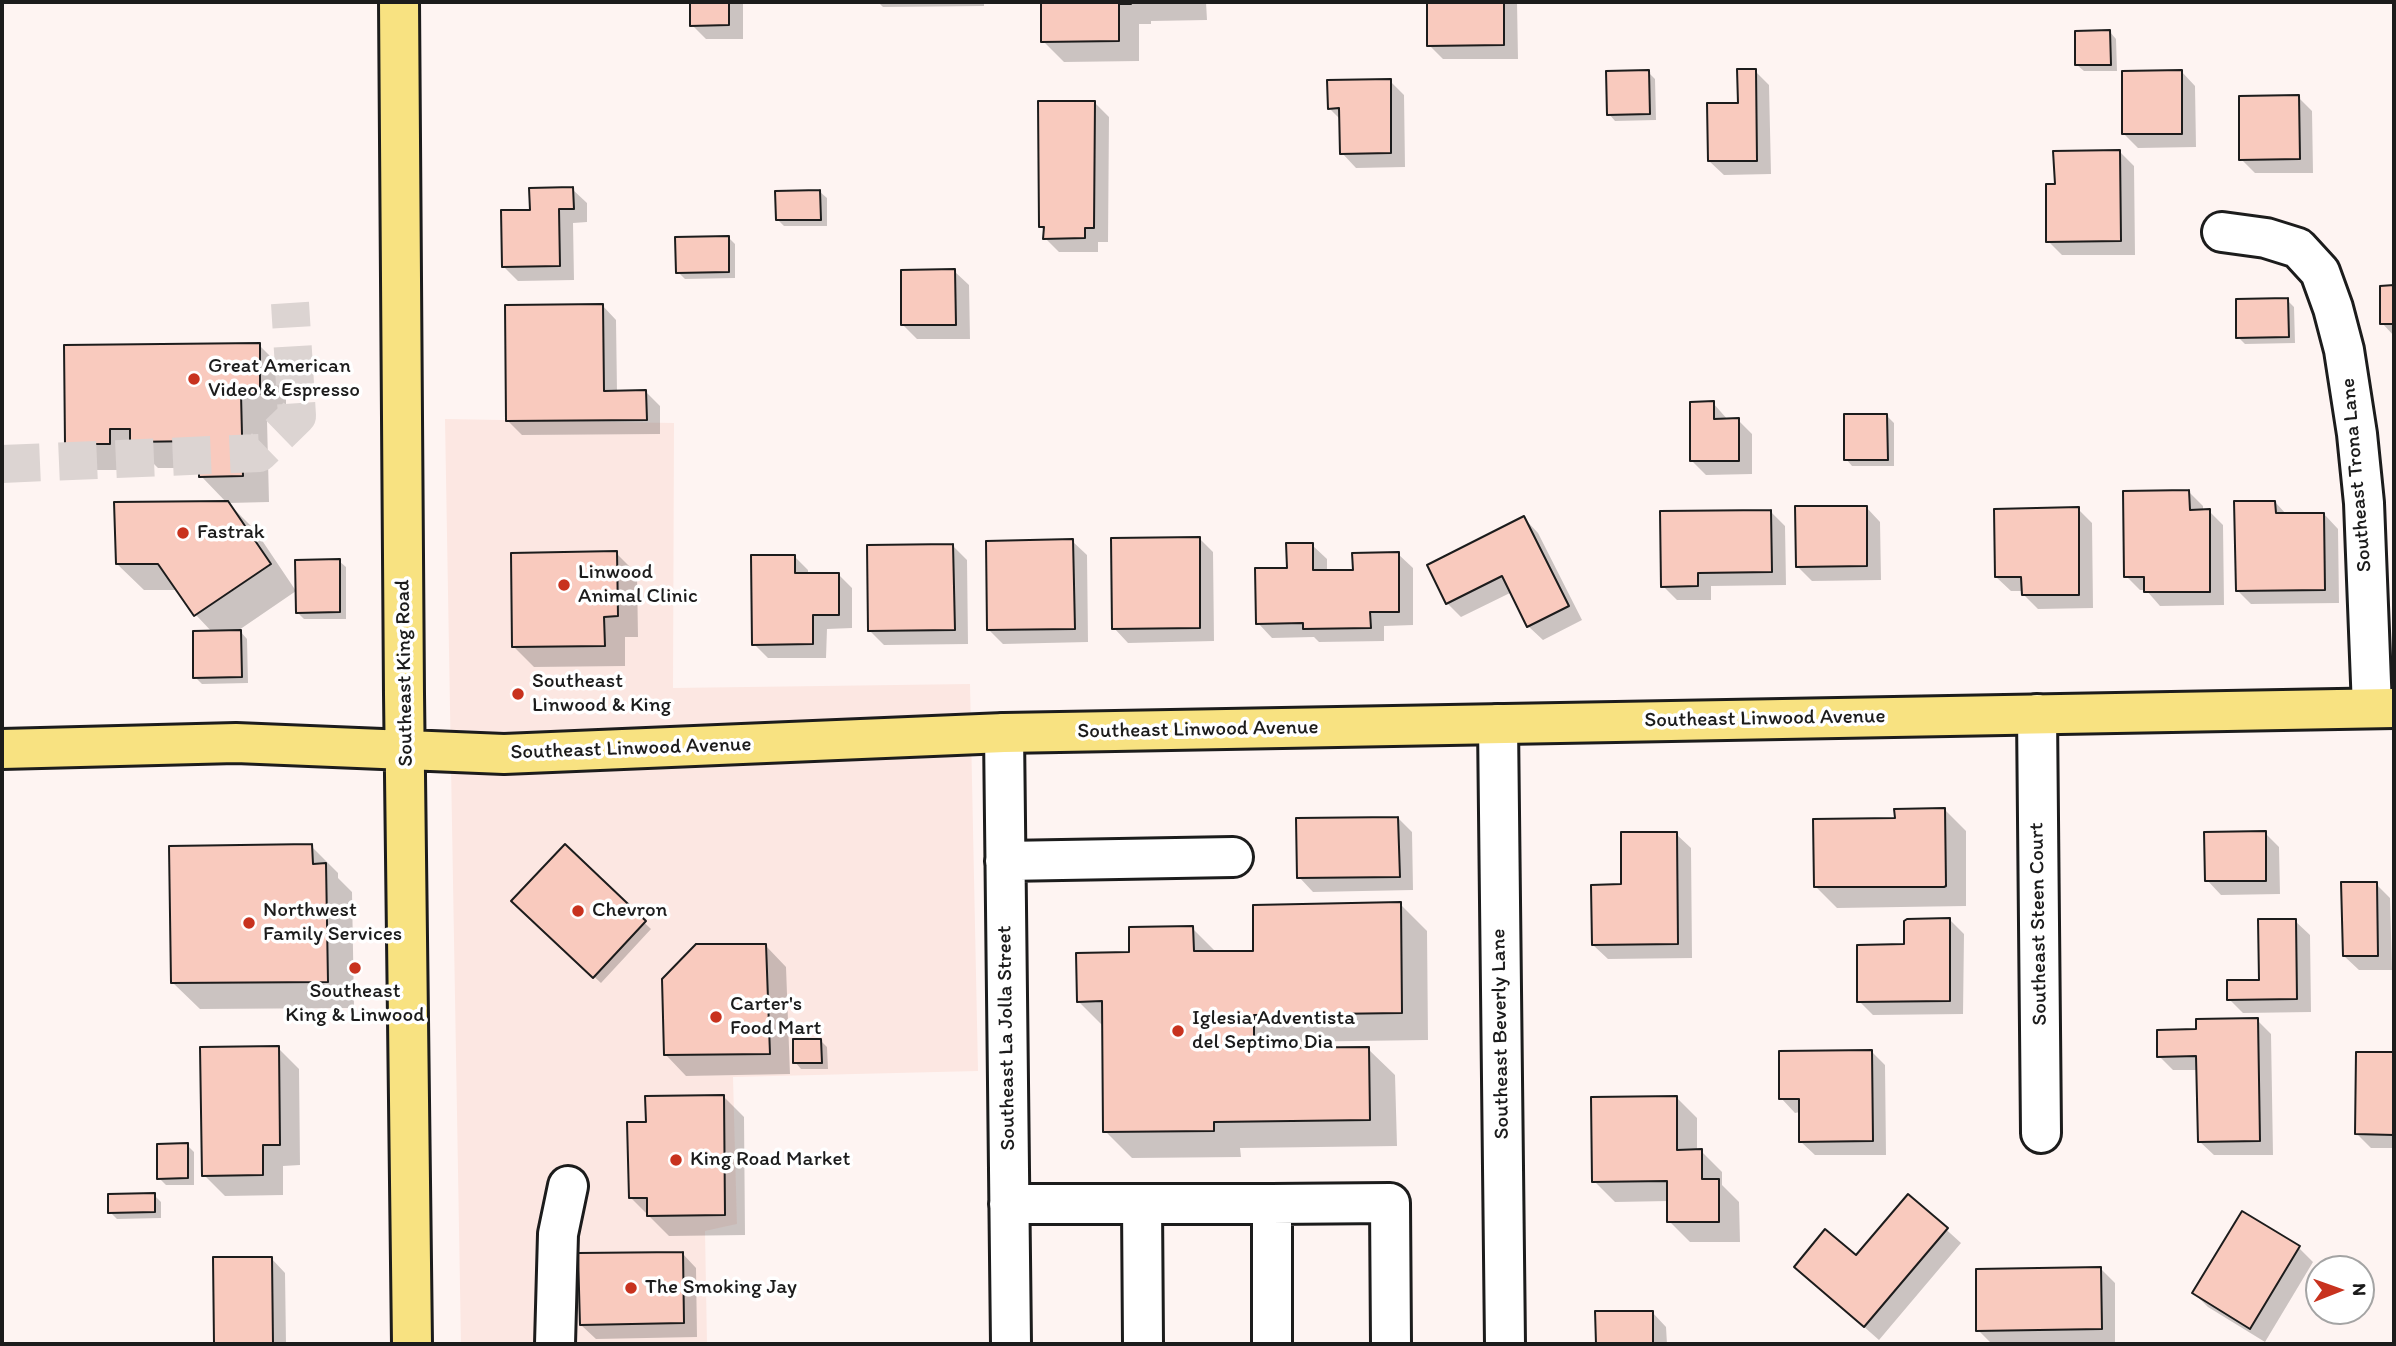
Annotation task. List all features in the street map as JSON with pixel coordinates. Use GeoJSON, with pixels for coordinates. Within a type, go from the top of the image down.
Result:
{"type":"FeatureCollection","features":[{"type":"Feature","properties":{"kind":"main road","name":"Southeast King Road"},"geometry":{"type":"LineString","coordinates":[[399,2],[412,1344]]}},
{"type":"Feature","properties":{"kind":"main road","name":"Southeast Linwood Avenue"},"geometry":{"type":"LineString","coordinates":[[2,749],[223,743],[504,754],[1004,733],[2383,708]]}},
{"type":"Feature","properties":{"kind":"street","name":"Southeast Trona Lane"},"geometry":{"type":"LineString","coordinates":[[2222,232],[2266,238],[2298,248],[2320,272],[2333,308],[2344,350],[2358,448],[2383,708]]}},
{"type":"Feature","properties":{"kind":"street","name":"Southeast Steen Court"},"geometry":{"type":"LineString","coordinates":[[2037,714],[2041,1133]]}},
{"type":"Feature","properties":{"kind":"street","name":"Southeast Beverly Lane"},"geometry":{"type":"LineString","coordinates":[[1497,724],[1505,1344]]}},
{"type":"Feature","properties":{"kind":"street","name":"Southeast La Jolla Street"},"geometry":{"type":"LineString","coordinates":[[1004,733],[1011,1344]]}},
{"type":"Feature","properties":{"kind":"street"},"geometry":{"type":"LineString","coordinates":[[1005,861],[1233,858]]}},
{"type":"Feature","properties":{"kind":"street"},"geometry":{"type":"LineString","coordinates":[[555,1344],[558,1234],[568,1186]]}},
{"type":"Feature","properties":{"kind":"street"},"geometry":{"type":"LineString","coordinates":[[1009,1204],[1390,1203],[1391,1344]]}},
{"type":"Feature","properties":{"kind":"street"},"geometry":{"type":"LineString","coordinates":[[1142,1204],[1143,1344]]}},
{"type":"Feature","properties":{"kind":"street"},"geometry":{"type":"LineString","coordinates":[[1272,1204],[1272,1344]]}},
{"type":"Feature","properties":{"kind":"shaded area"},"geometry":{"type":"Polygon","coordinates":[[[445,419],[674,423],[673,688],[970,684],[978,1071],[733,1077],[737,1224],[705,1231],[707,1344],[461,1344],[445,419]]]}},
{"type":"Feature","properties":{"kind":"building"},"geometry":{"type":"Polygon","coordinates":[[[690,2],[729,2],[729,25],[690,26],[690,2]]]}},
{"type":"Feature","properties":{"kind":"building"},"geometry":{"type":"Polygon","coordinates":[[[1041,2],[1131,4],[1119,4],[1119,41],[1041,42],[1041,2]]]}},
{"type":"Feature","properties":{"kind":"building"},"geometry":{"type":"Polygon","coordinates":[[[1427,2],[1504,2],[1504,45],[1427,46],[1427,2]]]}},
{"type":"Feature","properties":{"kind":"building"},"geometry":{"type":"Polygon","coordinates":[[[2110,30],[2111,65],[2075,65],[2075,31],[2110,30]]]}},
{"type":"Feature","properties":{"kind":"building"},"geometry":{"type":"Polygon","coordinates":[[[1737,69],[1756,69],[1757,161],[1708,161],[1707,103],[1738,103],[1737,69]]]}},
{"type":"Feature","properties":{"kind":"building"},"geometry":{"type":"Polygon","coordinates":[[[1649,70],[1650,114],[1607,115],[1606,71],[1649,70]]]}},
{"type":"Feature","properties":{"kind":"building"},"geometry":{"type":"Polygon","coordinates":[[[2182,70],[2182,134],[2122,134],[2122,71],[2182,70]]]}},
{"type":"Feature","properties":{"kind":"building"},"geometry":{"type":"Polygon","coordinates":[[[1391,79],[1391,153],[1340,154],[1339,108],[1328,109],[1327,80],[1391,79]]]}},
{"type":"Feature","properties":{"kind":"building"},"geometry":{"type":"Polygon","coordinates":[[[2299,95],[2300,159],[2239,160],[2239,96],[2299,95]]]}},
{"type":"Feature","properties":{"kind":"building"},"geometry":{"type":"Polygon","coordinates":[[[1038,101],[1095,101],[1094,228],[1085,228],[1085,238],[1043,239],[1044,227],[1039,227],[1038,101]]]}},
{"type":"Feature","properties":{"kind":"building"},"geometry":{"type":"Polygon","coordinates":[[[2120,150],[2121,241],[2046,242],[2046,184],[2055,184],[2053,151],[2120,150]]]}},
{"type":"Feature","properties":{"kind":"building"},"geometry":{"type":"Polygon","coordinates":[[[573,187],[574,209],[559,209],[560,266],[502,267],[501,210],[530,210],[529,188],[573,187]]]}},
{"type":"Feature","properties":{"kind":"building"},"geometry":{"type":"Polygon","coordinates":[[[820,190],[821,220],[776,220],[775,191],[820,190]]]}},
{"type":"Feature","properties":{"kind":"building"},"geometry":{"type":"Polygon","coordinates":[[[729,236],[729,272],[676,273],[675,237],[729,236]]]}},
{"type":"Feature","properties":{"kind":"building"},"geometry":{"type":"Polygon","coordinates":[[[955,269],[956,325],[901,325],[901,270],[955,269]]]}},
{"type":"Feature","properties":{"kind":"building"},"geometry":{"type":"Polygon","coordinates":[[[2394,285],[2394,324],[2380,324],[2380,286],[2394,285]]]}},
{"type":"Feature","properties":{"kind":"building"},"geometry":{"type":"Polygon","coordinates":[[[2288,298],[2289,337],[2236,338],[2236,299],[2288,298]]]}},
{"type":"Feature","properties":{"kind":"building"},"geometry":{"type":"Polygon","coordinates":[[[603,304],[604,391],[646,390],[647,420],[506,421],[505,305],[603,304]]]}},
{"type":"Feature","properties":{"kind":"building"},"geometry":{"type":"Polygon","coordinates":[[[260,343],[260,394],[241,394],[243,476],[199,477],[199,441],[130,442],[130,429],[110,429],[110,444],[65,444],[64,345],[260,343]]]}},
{"type":"Feature","properties":{"kind":"building"},"geometry":{"type":"Polygon","coordinates":[[[1714,401],[1714,419],[1739,418],[1739,461],[1690,461],[1690,402],[1714,401]]]}},
{"type":"Feature","properties":{"kind":"building"},"geometry":{"type":"Polygon","coordinates":[[[1844,414],[1887,414],[1888,460],[1844,460],[1844,414]]]}},
{"type":"Feature","properties":{"kind":"building"},"geometry":{"type":"Polygon","coordinates":[[[2189,490],[2190,510],[2210,509],[2210,592],[2144,592],[2144,577],[2124,577],[2123,491],[2189,490]]]}},
{"type":"Feature","properties":{"kind":"building","name":"Fastrak"},"geometry":{"type":"Polygon","coordinates":[[[228,501],[271,564],[194,616],[158,564],[116,564],[114,502],[228,501]]]}},
{"type":"Feature","properties":{"kind":"building"},"geometry":{"type":"Polygon","coordinates":[[[2234,501],[2275,501],[2276,513],[2324,513],[2325,590],[2236,591],[2234,501]]]}},
{"type":"Feature","properties":{"kind":"building"},"geometry":{"type":"Polygon","coordinates":[[[1795,506],[1867,506],[1867,566],[1796,567],[1795,506]]]}},
{"type":"Feature","properties":{"kind":"building"},"geometry":{"type":"Polygon","coordinates":[[[2079,507],[2079,595],[2022,595],[2021,577],[1995,577],[1994,509],[2079,507]]]}},
{"type":"Feature","properties":{"kind":"building"},"geometry":{"type":"Polygon","coordinates":[[[1771,510],[1772,572],[1698,573],[1698,586],[1661,587],[1660,511],[1771,510]]]}},
{"type":"Feature","properties":{"kind":"building"},"geometry":{"type":"Polygon","coordinates":[[[1524,516],[1569,606],[1527,627],[1502,576],[1446,604],[1427,565],[1524,516]]]}},
{"type":"Feature","properties":{"kind":"building"},"geometry":{"type":"Polygon","coordinates":[[[1200,537],[1200,628],[1112,629],[1111,538],[1200,537]]]}},
{"type":"Feature","properties":{"kind":"building"},"geometry":{"type":"Polygon","coordinates":[[[1073,539],[1075,629],[987,630],[986,541],[1073,539]]]}},
{"type":"Feature","properties":{"kind":"building"},"geometry":{"type":"Polygon","coordinates":[[[1286,543],[1313,543],[1313,570],[1353,570],[1352,553],[1399,552],[1399,612],[1370,612],[1371,628],[1303,629],[1303,623],[1256,624],[1255,568],[1287,568],[1286,543]]]}},
{"type":"Feature","properties":{"kind":"building"},"geometry":{"type":"Polygon","coordinates":[[[953,544],[955,630],[868,631],[867,545],[953,544]]]}},
{"type":"Feature","properties":{"kind":"building","name":"Linwood Animal Clinic"},"geometry":{"type":"Polygon","coordinates":[[[617,551],[618,616],[604,617],[605,646],[512,647],[511,553],[617,551]]]}},
{"type":"Feature","properties":{"kind":"building"},"geometry":{"type":"Polygon","coordinates":[[[751,555],[795,555],[795,573],[839,573],[839,615],[813,615],[813,644],[752,645],[751,555]]]}},
{"type":"Feature","properties":{"kind":"building"},"geometry":{"type":"Polygon","coordinates":[[[340,559],[340,612],[296,613],[295,560],[340,559]]]}},
{"type":"Feature","properties":{"kind":"building"},"geometry":{"type":"Polygon","coordinates":[[[241,630],[242,677],[193,678],[193,631],[241,630]]]}},
{"type":"Feature","properties":{"kind":"building"},"geometry":{"type":"Polygon","coordinates":[[[1945,808],[1946,886],[1814,887],[1813,819],[1895,818],[1894,809],[1945,808]]]}},
{"type":"Feature","properties":{"kind":"building"},"geometry":{"type":"Polygon","coordinates":[[[1398,817],[1400,877],[1297,878],[1296,818],[1398,817]]]}},
{"type":"Feature","properties":{"kind":"building"},"geometry":{"type":"Polygon","coordinates":[[[2266,831],[2266,881],[2205,881],[2204,832],[2266,831]]]}},
{"type":"Feature","properties":{"kind":"building"},"geometry":{"type":"Polygon","coordinates":[[[1621,832],[1677,832],[1678,944],[1592,945],[1591,885],[1621,884],[1621,832]]]}},
{"type":"Feature","properties":{"kind":"building","name":"Northwest Family Services"},"geometry":{"type":"Polygon","coordinates":[[[312,844],[313,864],[326,863],[328,982],[171,983],[169,846],[312,844]]]}},
{"type":"Feature","properties":{"kind":"building","name":"Chevron"},"geometry":{"type":"Polygon","coordinates":[[[565,844],[646,921],[593,978],[511,901],[565,844]]]}},
{"type":"Feature","properties":{"kind":"building"},"geometry":{"type":"Polygon","coordinates":[[[2341,882],[2377,882],[2378,956],[2343,956],[2341,882]]]}},
{"type":"Feature","properties":{"kind":"building","name":"Iglesia Adventista del Septimo Dia"},"geometry":{"type":"Polygon","coordinates":[[[1401,902],[1402,1013],[1254,1015],[1254,1048],[1369,1047],[1370,1120],[1214,1122],[1214,1131],[1103,1132],[1102,1001],[1077,1002],[1076,953],[1129,952],[1129,927],[1193,926],[1194,951],[1253,951],[1253,905],[1401,902]]]}},
{"type":"Feature","properties":{"kind":"building"},"geometry":{"type":"Polygon","coordinates":[[[1950,918],[1950,1001],[1857,1002],[1857,945],[1904,944],[1904,921],[1907,919],[1950,918]]]}},
{"type":"Feature","properties":{"kind":"building"},"geometry":{"type":"Polygon","coordinates":[[[2258,919],[2296,919],[2297,999],[2227,1000],[2227,980],[2259,980],[2258,919]]]}},
{"type":"Feature","properties":{"kind":"building","name":"Carter's Food Mart"},"geometry":{"type":"Polygon","coordinates":[[[696,944],[766,944],[770,1054],[664,1055],[662,979],[696,944]]]}},
{"type":"Feature","properties":{"kind":"building"},"geometry":{"type":"Polygon","coordinates":[[[2258,1018],[2260,1141],[2198,1142],[2196,1056],[2157,1057],[2157,1030],[2196,1029],[2196,1019],[2258,1018]]]}},
{"type":"Feature","properties":{"kind":"building"},"geometry":{"type":"Polygon","coordinates":[[[793,1039],[821,1039],[822,1063],[793,1063],[793,1039]]]}},
{"type":"Feature","properties":{"kind":"building"},"geometry":{"type":"Polygon","coordinates":[[[279,1046],[280,1145],[263,1145],[263,1175],[202,1176],[200,1047],[279,1046]]]}},
{"type":"Feature","properties":{"kind":"building"},"geometry":{"type":"Polygon","coordinates":[[[1872,1050],[1873,1141],[1799,1142],[1799,1099],[1779,1099],[1779,1051],[1872,1050]]]}},
{"type":"Feature","properties":{"kind":"building"},"geometry":{"type":"Polygon","coordinates":[[[2356,1052],[2394,1052],[2394,1135],[2355,1134],[2356,1052]]]}},
{"type":"Feature","properties":{"kind":"building","name":"King Road Market"},"geometry":{"type":"Polygon","coordinates":[[[724,1095],[725,1215],[647,1216],[647,1198],[629,1198],[627,1122],[646,1122],[645,1096],[724,1095]]]}},
{"type":"Feature","properties":{"kind":"building"},"geometry":{"type":"Polygon","coordinates":[[[1677,1096],[1677,1150],[1702,1149],[1702,1179],[1719,1179],[1719,1222],[1667,1222],[1667,1181],[1592,1182],[1591,1097],[1677,1096]]]}},
{"type":"Feature","properties":{"kind":"building"},"geometry":{"type":"Polygon","coordinates":[[[188,1143],[188,1178],[157,1179],[157,1144],[188,1143]]]}},
{"type":"Feature","properties":{"kind":"building"},"geometry":{"type":"Polygon","coordinates":[[[155,1193],[155,1212],[108,1213],[108,1194],[155,1193]]]}},
{"type":"Feature","properties":{"kind":"building"},"geometry":{"type":"Polygon","coordinates":[[[1908,1194],[1948,1228],[1864,1327],[1794,1267],[1825,1229],[1856,1255],[1908,1194]]]}},
{"type":"Feature","properties":{"kind":"building"},"geometry":{"type":"Polygon","coordinates":[[[2242,1211],[2300,1246],[2250,1329],[2192,1293],[2242,1211]]]}},
{"type":"Feature","properties":{"kind":"building","name":"The Smoking Jay"},"geometry":{"type":"Polygon","coordinates":[[[683,1252],[684,1323],[580,1325],[578,1253],[683,1252]]]}},
{"type":"Feature","properties":{"kind":"building"},"geometry":{"type":"Polygon","coordinates":[[[213,1257],[272,1257],[273,1344],[214,1344],[213,1257]]]}},
{"type":"Feature","properties":{"kind":"building"},"geometry":{"type":"Polygon","coordinates":[[[2101,1267],[2102,1329],[1976,1331],[1976,1269],[2101,1267]]]}},
{"type":"Feature","properties":{"kind":"building"},"geometry":{"type":"Polygon","coordinates":[[[1595,1311],[1653,1311],[1653,1344],[1596,1344],[1595,1311]]]}},
{"type":"Feature","properties":{"kind":"tunnel"},"geometry":{"type":"LineString","coordinates":[[2,464],[259,453],[297,416],[290,303]]}},
{"type":"Feature","properties":{"kind":"place","name":"Great American Video & Espresso"},"geometry":{"type":"Point","coordinates":[194,379]}},
{"type":"Feature","properties":{"kind":"place","name":"Fastrak"},"geometry":{"type":"Point","coordinates":[183,533]}},
{"type":"Feature","properties":{"kind":"place","name":"Linwood Animal Clinic"},"geometry":{"type":"Point","coordinates":[564,585]}},
{"type":"Feature","properties":{"kind":"place","name":"Southeast Linwood & King"},"geometry":{"type":"Point","coordinates":[518,694]}},
{"type":"Feature","properties":{"kind":"place","name":"Chevron"},"geometry":{"type":"Point","coordinates":[578,911]}},
{"type":"Feature","properties":{"kind":"place","name":"Northwest Family Services"},"geometry":{"type":"Point","coordinates":[249,923]}},
{"type":"Feature","properties":{"kind":"place","name":"Southeast King & Linwood"},"geometry":{"type":"Point","coordinates":[355,968]}},
{"type":"Feature","properties":{"kind":"place","name":"Carter's Food Mart"},"geometry":{"type":"Point","coordinates":[716,1017]}},
{"type":"Feature","properties":{"kind":"place","name":"Iglesia Adventista del Septimo Dia"},"geometry":{"type":"Point","coordinates":[1178,1031]}},
{"type":"Feature","properties":{"kind":"place","name":"King Road Market"},"geometry":{"type":"Point","coordinates":[676,1160]}},
{"type":"Feature","properties":{"kind":"place","name":"The Smoking Jay"},"geometry":{"type":"Point","coordinates":[631,1288]}}]}
